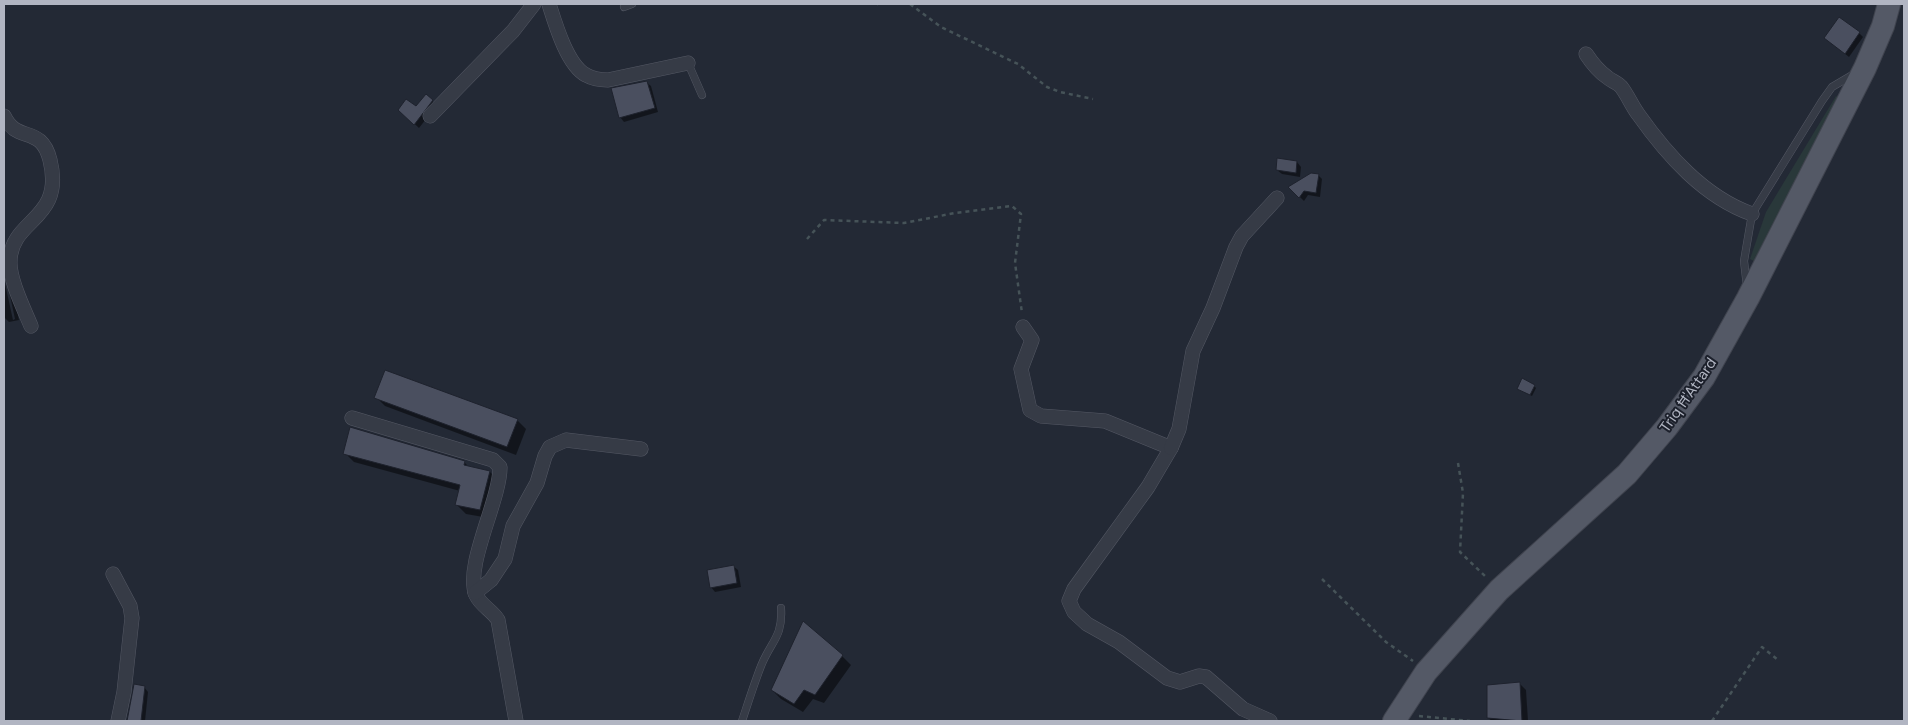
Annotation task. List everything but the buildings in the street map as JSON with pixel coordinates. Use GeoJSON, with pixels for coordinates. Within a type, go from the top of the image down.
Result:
{"type":"FeatureCollection","features":[{"type":"Feature","properties":{"kind":"main road","name":"Triq Ħ'Attard"},"geometry":{"type":"LineString","coordinates":[[1395,717],[1426,672],[1500,590],[1627,474],[1704,377],[1748,298],[1865,68],[1890,4]]}},
{"type":"Feature","properties":{"kind":"street"},"geometry":{"type":"LineString","coordinates":[[430,116],[513,31],[534,4]]}},
{"type":"Feature","properties":{"kind":"street"},"geometry":{"type":"LineString","coordinates":[[549,4],[560,37],[584,75],[595,79],[608,80],[688,62]]}},
{"type":"Feature","properties":{"kind":"street"},"geometry":{"type":"LineString","coordinates":[[1586,54],[1597,69],[1621,86],[1638,114],[1686,172],[1716,196],[1736,208],[1752,214]]}},
{"type":"Feature","properties":{"kind":"street"},"geometry":{"type":"LineString","coordinates":[[4,116],[14,130],[36,136],[43,142],[50,159],[52,193],[46,207],[17,237],[7,261],[31,326]]}},
{"type":"Feature","properties":{"kind":"street"},"geometry":{"type":"LineString","coordinates":[[1270,721],[1243,708],[1206,677],[1200,676],[1180,682],[1167,678],[1119,642],[1087,624],[1071,607],[1069,601],[1074,588],[1148,487],[1171,448],[1179,429],[1193,351],[1211,313],[1236,247],[1242,236],[1277,198]]}},
{"type":"Feature","properties":{"kind":"street"},"geometry":{"type":"LineString","coordinates":[[1024,327],[1032,340],[1021,369],[1030,410],[1041,416],[1105,421],[1171,448]]}},
{"type":"Feature","properties":{"kind":"street"},"geometry":{"type":"LineString","coordinates":[[352,418],[498,462],[500,473],[476,566],[474,584],[475,593],[484,606],[493,611],[498,620],[516,721]]}},
{"type":"Feature","properties":{"kind":"street"},"geometry":{"type":"LineString","coordinates":[[475,593],[491,580],[505,559],[513,526],[537,483],[544,456],[550,447],[566,440],[641,449]]}},
{"type":"Feature","properties":{"kind":"street"},"geometry":{"type":"LineString","coordinates":[[113,574],[130,606],[132,618],[124,692],[118,721]]}},
{"type":"Feature","properties":{"kind":"lane"},"geometry":{"type":"LineString","coordinates":[[624,7],[632,4]]}},
{"type":"Feature","properties":{"kind":"lane"},"geometry":{"type":"LineString","coordinates":[[688,62],[702,95]]}},
{"type":"Feature","properties":{"kind":"lane"},"geometry":{"type":"LineString","coordinates":[[1748,298],[1744,261],[1752,214],[1832,87],[1865,68]]}},
{"type":"Feature","properties":{"kind":"lane"},"geometry":{"type":"LineString","coordinates":[[742,721],[761,667],[780,633],[782,622],[781,608]]}},
{"type":"Feature","properties":{"kind":"path"},"geometry":{"type":"LineString","coordinates":[[910,4],[941,26],[1018,64],[1047,86],[1060,92],[1093,99]]}},
{"type":"Feature","properties":{"kind":"path"},"geometry":{"type":"LineString","coordinates":[[807,239],[824,220],[904,223],[955,213],[1012,206],[1021,214],[1015,263],[1024,327]]}},
{"type":"Feature","properties":{"kind":"path"},"geometry":{"type":"LineString","coordinates":[[1458,463],[1463,493],[1460,552],[1500,590]]}},
{"type":"Feature","properties":{"kind":"path"},"geometry":{"type":"LineString","coordinates":[[1322,580],[1386,642],[1426,672]]}},
{"type":"Feature","properties":{"kind":"path"},"geometry":{"type":"LineString","coordinates":[[1712,721],[1762,647],[1778,660]]}},
{"type":"Feature","properties":{"kind":"path"},"geometry":{"type":"LineString","coordinates":[[1395,717],[1470,721]]}},
{"type":"Feature","properties":{"kind":"shaded area"},"geometry":{"type":"Polygon","coordinates":[[[1836,96],[1838,97],[1754,261],[1750,259],[1766,212],[1836,96]]]}}]}
